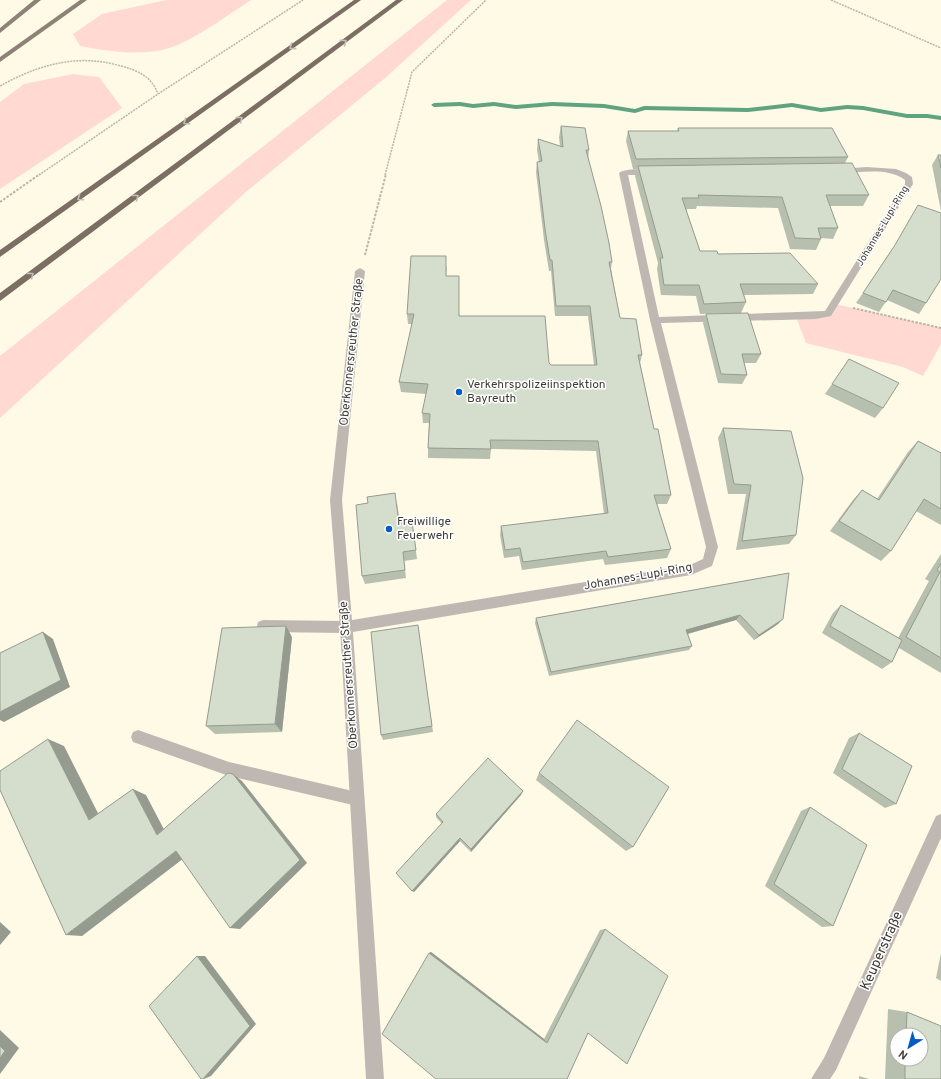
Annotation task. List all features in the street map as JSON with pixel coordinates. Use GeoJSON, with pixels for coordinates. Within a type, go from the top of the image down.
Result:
{"type":"FeatureCollection","features":[{"type":"Feature","properties":{"kind":"highway"},"geometry":{"type":"LineString","coordinates":[[0,254],[358,0]]}},
{"type":"Feature","properties":{"kind":"highway"},"geometry":{"type":"LineString","coordinates":[[0,298],[400,0]]}},
{"type":"Feature","properties":{"kind":"main road"},"geometry":{"type":"LineString","coordinates":[[0,31],[38,0]]}},
{"type":"Feature","properties":{"kind":"main road"},"geometry":{"type":"LineString","coordinates":[[0,60],[84,0]]}},
{"type":"Feature","properties":{"kind":"street","name":"Johannes-Lupi-Ring"},"geometry":{"type":"LineString","coordinates":[[655,320],[816,316],[828,314],[909,184],[909,180],[906,176],[889,171],[834,171]]}},
{"type":"Feature","properties":{"kind":"street","name":"Johannes-Lupi-Ring"},"geometry":{"type":"LineString","coordinates":[[346,627],[691,570],[708,562],[712,546],[655,320],[623,173],[662,173]]}},
{"type":"Feature","properties":{"kind":"street","name":"Oberkonnersreuther Straße"},"geometry":{"type":"LineString","coordinates":[[360,271],[336,500],[346,627],[375,1079]]}},
{"type":"Feature","properties":{"kind":"street"},"geometry":{"type":"LineString","coordinates":[[263,626],[346,627]]}},
{"type":"Feature","properties":{"kind":"street"},"geometry":{"type":"LineString","coordinates":[[138,737],[229,769],[357,799]]}},
{"type":"Feature","properties":{"kind":"street","name":"Keuperstraße"},"geometry":{"type":"LineString","coordinates":[[820,1079],[830,1064],[941,821]]}},
{"type":"Feature","properties":{"kind":"path"},"geometry":{"type":"LineString","coordinates":[[0,202],[158,94],[303,0]]}},
{"type":"Feature","properties":{"kind":"path"},"geometry":{"type":"LineString","coordinates":[[360,271],[412,72],[486,0]]}},
{"type":"Feature","properties":{"kind":"path"},"geometry":{"type":"LineString","coordinates":[[831,0],[941,48]]}},
{"type":"Feature","properties":{"kind":"path"},"geometry":{"type":"LineString","coordinates":[[0,86],[21,73],[42,65],[64,60],[82,59],[101,61],[143,73],[153,81],[158,94]]}},
{"type":"Feature","properties":{"kind":"path"},"geometry":{"type":"LineString","coordinates":[[835,304],[941,328]]}},
{"type":"Feature","properties":{"kind":"shaded area"},"geometry":{"type":"Polygon","coordinates":[[[166,0],[251,0],[180,44],[155,51],[117,52],[80,46],[73,34],[102,14],[166,0]]]}},
{"type":"Feature","properties":{"kind":"shaded area"},"geometry":{"type":"Polygon","coordinates":[[[447,0],[471,0],[384,79],[247,191],[0,418],[0,356],[447,0]]]}},
{"type":"Feature","properties":{"kind":"shaded area"},"geometry":{"type":"Polygon","coordinates":[[[73,74],[99,77],[122,108],[0,189],[0,102],[24,84],[73,74]]]}},
{"type":"Feature","properties":{"kind":"shaded area"},"geometry":{"type":"Polygon","coordinates":[[[835,304],[941,328],[941,344],[923,376],[903,367],[806,343],[796,317],[828,314],[835,304]]]}},
{"type":"Feature","properties":{"kind":"building"},"geometry":{"type":"Polygon","coordinates":[[[561,126],[585,128],[589,150],[586,150],[609,243],[612,262],[609,262],[620,318],[636,319],[642,355],[638,355],[654,429],[658,429],[671,495],[654,495],[671,549],[608,557],[606,551],[523,562],[520,548],[505,550],[501,526],[608,513],[598,441],[490,440],[491,449],[428,448],[430,414],[422,413],[428,384],[399,382],[414,314],[407,314],[411,256],[446,256],[446,276],[459,276],[459,316],[545,316],[549,363],[551,365],[597,365],[590,306],[556,306],[552,260],[550,260],[545,229],[537,162],[542,161],[538,139],[563,147],[561,126]]]}},
{"type":"Feature","properties":{"kind":"building"},"geometry":{"type":"Polygon","coordinates":[[[678,128],[832,128],[848,157],[636,159],[628,131],[679,131],[678,128]]]}},
{"type":"Feature","properties":{"kind":"building"},"geometry":{"type":"Polygon","coordinates":[[[938,155],[941,155],[941,168],[938,155]]]}},
{"type":"Feature","properties":{"kind":"building"},"geometry":{"type":"Polygon","coordinates":[[[852,163],[869,195],[826,195],[838,228],[818,228],[821,239],[795,238],[782,197],[698,195],[699,198],[682,198],[700,251],[717,251],[718,254],[790,253],[818,284],[740,284],[746,302],[704,304],[699,285],[664,285],[660,258],[663,258],[638,166],[852,163]]]}},
{"type":"Feature","properties":{"kind":"building"},"geometry":{"type":"Polygon","coordinates":[[[918,205],[941,213],[941,279],[926,303],[893,290],[886,302],[863,293],[895,245],[918,205]]]}},
{"type":"Feature","properties":{"kind":"building"},"geometry":{"type":"Polygon","coordinates":[[[748,313],[761,354],[742,354],[747,375],[721,374],[706,314],[748,313]]]}},
{"type":"Feature","properties":{"kind":"building"},"geometry":{"type":"Polygon","coordinates":[[[849,359],[899,383],[883,408],[832,384],[849,359]]]}},
{"type":"Feature","properties":{"kind":"building"},"geometry":{"type":"Polygon","coordinates":[[[723,428],[791,431],[803,478],[796,535],[742,541],[751,485],[734,484],[723,428]]]}},
{"type":"Feature","properties":{"kind":"building"},"geometry":{"type":"Polygon","coordinates":[[[918,441],[941,453],[941,509],[924,499],[891,551],[839,521],[862,490],[879,500],[918,441]]]}},
{"type":"Feature","properties":{"kind":"building"},"geometry":{"type":"Polygon","coordinates":[[[395,493],[399,523],[412,522],[416,550],[403,552],[405,570],[362,576],[356,505],[368,503],[367,497],[395,493]]]}},
{"type":"Feature","properties":{"kind":"building"},"geometry":{"type":"Polygon","coordinates":[[[941,563],[941,658],[906,637],[940,572],[937,570],[941,563]]]}},
{"type":"Feature","properties":{"kind":"building"},"geometry":{"type":"Polygon","coordinates":[[[789,573],[783,619],[759,635],[740,615],[686,630],[692,646],[551,672],[536,618],[789,573]]]}},
{"type":"Feature","properties":{"kind":"building"},"geometry":{"type":"Polygon","coordinates":[[[841,605],[902,640],[892,662],[830,626],[841,605]]]}},
{"type":"Feature","properties":{"kind":"building"},"geometry":{"type":"Polygon","coordinates":[[[418,625],[432,726],[381,735],[371,632],[418,625]]]}},
{"type":"Feature","properties":{"kind":"building"},"geometry":{"type":"Polygon","coordinates":[[[286,626],[275,724],[206,726],[222,628],[286,626]]]}},
{"type":"Feature","properties":{"kind":"building"},"geometry":{"type":"Polygon","coordinates":[[[43,632],[61,680],[0,712],[0,653],[43,632]]]}},
{"type":"Feature","properties":{"kind":"building"},"geometry":{"type":"Polygon","coordinates":[[[577,720],[669,787],[633,847],[539,773],[577,720]]]}},
{"type":"Feature","properties":{"kind":"building"},"geometry":{"type":"Polygon","coordinates":[[[859,733],[912,766],[896,804],[842,769],[859,733]]]}},
{"type":"Feature","properties":{"kind":"building"},"geometry":{"type":"Polygon","coordinates":[[[48,739],[89,820],[133,789],[157,835],[228,773],[233,774],[300,860],[230,928],[176,851],[66,935],[0,790],[0,771],[48,739]]]}},
{"type":"Feature","properties":{"kind":"building"},"geometry":{"type":"Polygon","coordinates":[[[488,758],[523,791],[471,849],[460,838],[412,891],[396,873],[443,822],[436,814],[488,758]]]}},
{"type":"Feature","properties":{"kind":"building"},"geometry":{"type":"Polygon","coordinates":[[[810,807],[867,845],[833,926],[774,884],[810,807]]]}},
{"type":"Feature","properties":{"kind":"building"},"geometry":{"type":"Polygon","coordinates":[[[605,929],[668,976],[627,1064],[588,1033],[567,1079],[436,1079],[382,1034],[429,953],[547,1043],[605,929]]]}},
{"type":"Feature","properties":{"kind":"building"},"geometry":{"type":"Polygon","coordinates":[[[197,956],[250,1026],[203,1079],[201,1079],[149,1006],[197,956]]]}},
{"type":"Feature","properties":{"kind":"building"},"geometry":{"type":"Polygon","coordinates":[[[907,1012],[941,1026],[941,1079],[905,1079],[905,1067],[929,1067],[929,1027],[906,1027],[907,1012]]]}},
{"type":"Feature","properties":{"kind":"building"},"geometry":{"type":"Polygon","coordinates":[[[0,1046],[5,1051],[0,1058],[0,1046]]]}},
{"type":"Feature","properties":{"kind":"waterway"},"geometry":{"type":"LineString","coordinates":[[434,105],[460,104],[473,106],[494,104],[516,107],[552,104],[604,106],[635,111],[644,108],[748,110],[792,105],[821,110],[847,107],[863,108],[907,116],[941,118]]}},
{"type":"Feature","properties":{"kind":"place","name":"Verkehrspolizeiinspektion Bayreuth"},"geometry":{"type":"Point","coordinates":[459,392]}},
{"type":"Feature","properties":{"kind":"place","name":"Freiwillige Feuerwehr"},"geometry":{"type":"Point","coordinates":[389,529]}}]}
